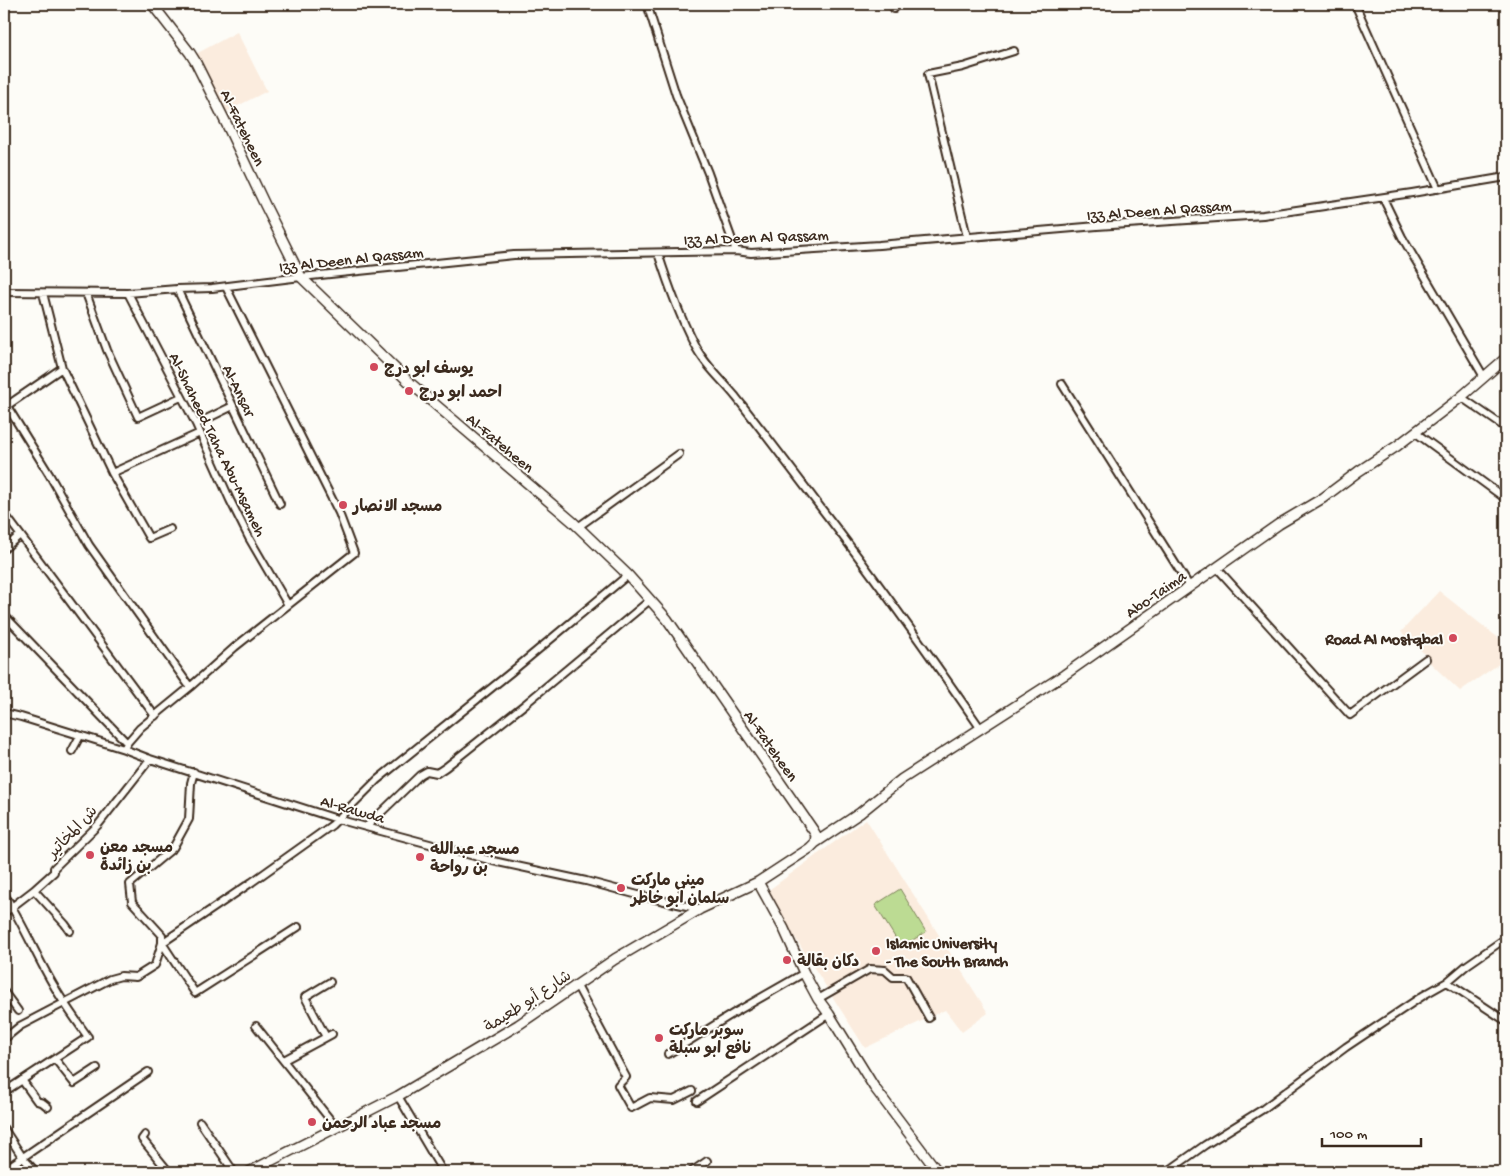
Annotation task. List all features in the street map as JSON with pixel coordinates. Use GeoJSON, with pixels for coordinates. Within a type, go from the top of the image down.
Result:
{"type":"FeatureCollection","features":[{"type":"Feature","properties":{"kind":"street","name":"Al-Fateheen"},"geometry":{"type":"LineString","coordinates":[[152,4],[195,62],[301,277],[409,382],[578,527],[628,575],[667,618],[813,830],[816,835],[815,843]]}},
{"type":"Feature","properties":{"kind":"street"},"geometry":{"type":"LineString","coordinates":[[646,4],[676,94],[708,173],[736,252]]}},
{"type":"Feature","properties":{"kind":"street"},"geometry":{"type":"LineString","coordinates":[[1356,4],[1438,189]]}},
{"type":"Feature","properties":{"kind":"street"},"geometry":{"type":"LineString","coordinates":[[967,236],[928,74],[963,67],[1014,52]]}},
{"type":"Feature","properties":{"kind":"street","name":"Izz Al Deen Al Qassam"},"geometry":{"type":"LineString","coordinates":[[4,292],[128,293],[176,288],[226,287],[301,277],[514,255],[751,253],[878,245],[967,236],[1263,215],[1506,178]]}},
{"type":"Feature","properties":{"kind":"street"},"geometry":{"type":"LineString","coordinates":[[1383,198],[1402,237],[1484,378]]}},
{"type":"Feature","properties":{"kind":"street"},"geometry":{"type":"LineString","coordinates":[[658,253],[673,298],[694,345],[728,386],[904,618],[981,729]]}},
{"type":"Feature","properties":{"kind":"street"},"geometry":{"type":"LineString","coordinates":[[4,615],[125,746],[140,728],[190,687],[235,646],[354,552],[339,513],[226,287]]}},
{"type":"Feature","properties":{"kind":"street","name":"Al-Ansar"},"geometry":{"type":"LineString","coordinates":[[176,288],[280,504]]}},
{"type":"Feature","properties":{"kind":"street"},"geometry":{"type":"LineString","coordinates":[[43,292],[62,368],[112,474],[149,538],[170,529]]}},
{"type":"Feature","properties":{"kind":"street"},"geometry":{"type":"LineString","coordinates":[[86,293],[107,350],[138,417],[181,397]]}},
{"type":"Feature","properties":{"kind":"street","name":"Al-Shaheed Taha Abu-Msameh"},"geometry":{"type":"LineString","coordinates":[[128,293],[196,424],[249,538],[288,605]]}},
{"type":"Feature","properties":{"kind":"street","name":"Abo-Taima"},"geometry":{"type":"LineString","coordinates":[[815,843],[860,813],[902,779],[1064,675],[1279,524],[1323,498],[1416,432],[1461,397],[1506,358]]}},
{"type":"Feature","properties":{"kind":"street"},"geometry":{"type":"LineString","coordinates":[[62,368],[5,407],[49,474],[89,545],[190,687]]}},
{"type":"Feature","properties":{"kind":"street"},"geometry":{"type":"LineString","coordinates":[[1062,384],[1190,587]]}},
{"type":"Feature","properties":{"kind":"street"},"geometry":{"type":"LineString","coordinates":[[1461,397],[1506,428]]}},
{"type":"Feature","properties":{"kind":"street"},"geometry":{"type":"LineString","coordinates":[[196,424],[233,406]]}},
{"type":"Feature","properties":{"kind":"street"},"geometry":{"type":"LineString","coordinates":[[1416,432],[1506,499]]}},
{"type":"Feature","properties":{"kind":"street"},"geometry":{"type":"LineString","coordinates":[[112,474],[200,434]]}},
{"type":"Feature","properties":{"kind":"street"},"geometry":{"type":"LineString","coordinates":[[578,527],[679,454]]}},
{"type":"Feature","properties":{"kind":"street"},"geometry":{"type":"LineString","coordinates":[[4,512],[154,716]]}},
{"type":"Feature","properties":{"kind":"street"},"geometry":{"type":"LineString","coordinates":[[4,549],[20,535]]}},
{"type":"Feature","properties":{"kind":"street"},"geometry":{"type":"LineString","coordinates":[[1217,568],[1350,715],[1426,659]]}},
{"type":"Feature","properties":{"kind":"street"},"geometry":{"type":"LineString","coordinates":[[162,943],[332,825],[377,780],[628,575]]}},
{"type":"Feature","properties":{"kind":"street"},"geometry":{"type":"LineString","coordinates":[[366,827],[420,775],[427,771],[437,773],[446,768],[524,706],[650,600]]}},
{"type":"Feature","properties":{"kind":"street","name":"Al-Rawda"},"geometry":{"type":"LineString","coordinates":[[4,713],[80,736],[125,746],[150,759],[337,819],[493,861],[586,881],[700,909]]}},
{"type":"Feature","properties":{"kind":"street"},"geometry":{"type":"LineString","coordinates":[[72,750],[80,736]]}},
{"type":"Feature","properties":{"kind":"street","name":"ش المخاتير"},"geometry":{"type":"LineString","coordinates":[[4,913],[54,872],[54,868],[98,824],[150,759]]}},
{"type":"Feature","properties":{"kind":"street"},"geometry":{"type":"LineString","coordinates":[[4,1039],[20,1026],[110,979],[121,976],[136,977],[155,965],[162,943],[162,935],[132,902],[130,884],[173,848],[188,819],[191,782],[194,772]]}},
{"type":"Feature","properties":{"kind":"street","name":"شارع أبو طعيمة"},"geometry":{"type":"LineString","coordinates":[[249,1172],[398,1096],[518,1025],[615,959],[700,909],[758,882],[815,843]]}},
{"type":"Feature","properties":{"kind":"street"},"geometry":{"type":"LineString","coordinates":[[758,882],[818,999],[874,1087],[938,1172]]}},
{"type":"Feature","properties":{"kind":"street"},"geometry":{"type":"LineString","coordinates":[[34,890],[66,924],[70,931]]}},
{"type":"Feature","properties":{"kind":"street"},"geometry":{"type":"LineString","coordinates":[[4,894],[64,1003],[88,1037],[4,1092]]}},
{"type":"Feature","properties":{"kind":"street"},"geometry":{"type":"LineString","coordinates":[[162,943],[195,992],[298,927]]}},
{"type":"Feature","properties":{"kind":"street"},"geometry":{"type":"LineString","coordinates":[[1166,1172],[1263,1109],[1346,1047],[1424,995],[1447,982],[1467,965],[1506,938]]}},
{"type":"Feature","properties":{"kind":"street"},"geometry":{"type":"LineString","coordinates":[[818,999],[870,969],[885,970],[893,977],[906,977],[929,1018]]}},
{"type":"Feature","properties":{"kind":"street"},"geometry":{"type":"LineString","coordinates":[[668,1054],[804,973]]}},
{"type":"Feature","properties":{"kind":"street"},"geometry":{"type":"LineString","coordinates":[[284,1060],[329,1036],[305,997],[330,982]]}},
{"type":"Feature","properties":{"kind":"street"},"geometry":{"type":"LineString","coordinates":[[1447,982],[1506,1021]]}},
{"type":"Feature","properties":{"kind":"street"},"geometry":{"type":"LineString","coordinates":[[577,986],[626,1077],[618,1085],[631,1108],[650,1098],[674,1100],[692,1091]]}},
{"type":"Feature","properties":{"kind":"street"},"geometry":{"type":"LineString","coordinates":[[4,992],[18,1011]]}},
{"type":"Feature","properties":{"kind":"street"},"geometry":{"type":"LineString","coordinates":[[697,1101],[829,1014]]}},
{"type":"Feature","properties":{"kind":"street"},"geometry":{"type":"LineString","coordinates":[[256,1026],[336,1128]]}},
{"type":"Feature","properties":{"kind":"street"},"geometry":{"type":"LineString","coordinates":[[55,1059],[74,1083],[97,1068]]}},
{"type":"Feature","properties":{"kind":"street"},"geometry":{"type":"LineString","coordinates":[[4,1170],[148,1072]]}},
{"type":"Feature","properties":{"kind":"street"},"geometry":{"type":"LineString","coordinates":[[22,1080],[37,1101],[48,1107]]}},
{"type":"Feature","properties":{"kind":"street"},"geometry":{"type":"LineString","coordinates":[[398,1096],[442,1172]]}},
{"type":"Feature","properties":{"kind":"street"},"geometry":{"type":"LineString","coordinates":[[200,1122],[234,1172]]}},
{"type":"Feature","properties":{"kind":"street"},"geometry":{"type":"LineString","coordinates":[[4,1129],[23,1158],[36,1172]]}},
{"type":"Feature","properties":{"kind":"street"},"geometry":{"type":"LineString","coordinates":[[145,1135],[142,1139],[169,1172]]}},
{"type":"Feature","properties":{"kind":"street"},"geometry":{"type":"LineString","coordinates":[[4,1145],[12,1140]]}},
{"type":"Feature","properties":{"kind":"street"},"geometry":{"type":"LineString","coordinates":[[691,1172],[707,1161]]}},
{"type":"Feature","properties":{"kind":"shaded area"},"geometry":{"type":"Polygon","coordinates":[[[237,32],[267,91],[224,113],[194,55],[237,32]]]}},
{"type":"Feature","properties":{"kind":"shaded area","name":"Road Al Mostqbal"},"geometry":{"type":"Polygon","coordinates":[[[1439,591],[1506,644],[1506,659],[1460,691],[1401,632],[1439,591]]]}},
{"type":"Feature","properties":{"kind":"shaded area","name":"Islamic University - The South Branch"},"geometry":{"type":"Polygon","coordinates":[[[866,819],[988,1013],[962,1032],[945,1010],[865,1048],[766,892],[866,819]]]}},
{"type":"Feature","properties":{"kind":"green space"},"geometry":{"type":"Polygon","coordinates":[[[900,889],[926,932],[901,947],[875,905],[900,889]]]}},
{"type":"Feature","properties":{"kind":"place","name":"يوسف ابو درج"},"geometry":{"type":"Point","coordinates":[374,367]}},
{"type":"Feature","properties":{"kind":"place","name":"احمد ابو درج"},"geometry":{"type":"Point","coordinates":[409,391]}},
{"type":"Feature","properties":{"kind":"place","name":"مسجد الانصار"},"geometry":{"type":"Point","coordinates":[343,505]}},
{"type":"Feature","properties":{"kind":"place","name":"Road Al Mostqbal"},"geometry":{"type":"Point","coordinates":[1453,638]}},
{"type":"Feature","properties":{"kind":"place","name":"مسجد معن بن زائدة"},"geometry":{"type":"Point","coordinates":[90,855]}},
{"type":"Feature","properties":{"kind":"place","name":"مسجد عبدالله بن رواحة"},"geometry":{"type":"Point","coordinates":[420,857]}},
{"type":"Feature","properties":{"kind":"place","name":"ميني ماركت سلمان ابو خاطر"},"geometry":{"type":"Point","coordinates":[621,888]}},
{"type":"Feature","properties":{"kind":"place","name":"Islamic University - The South Branch"},"geometry":{"type":"Point","coordinates":[876,951]}},
{"type":"Feature","properties":{"kind":"place","name":"دكان بقالة"},"geometry":{"type":"Point","coordinates":[787,960]}},
{"type":"Feature","properties":{"kind":"place","name":"سوبر ماركت نافع ابو سبلة"},"geometry":{"type":"Point","coordinates":[659,1038]}},
{"type":"Feature","properties":{"kind":"place","name":"مسجد عباد الرحمن"},"geometry":{"type":"Point","coordinates":[312,1122]}}]}
